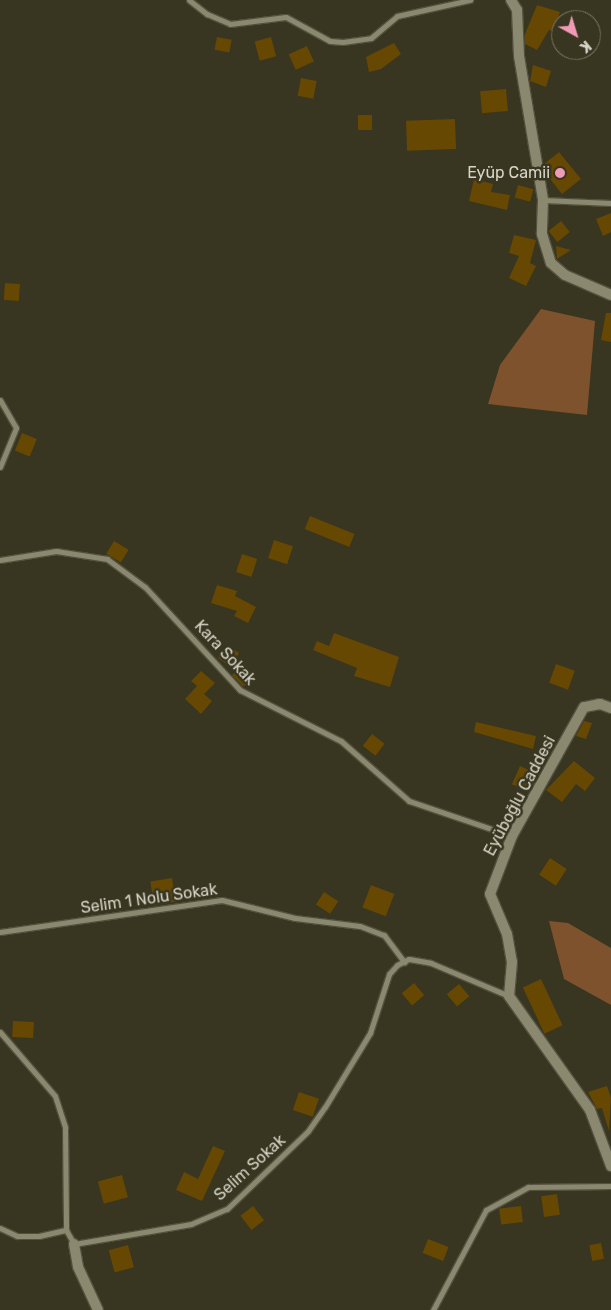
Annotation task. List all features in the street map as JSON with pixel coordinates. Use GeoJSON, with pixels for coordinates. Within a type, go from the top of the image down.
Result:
{"type":"FeatureCollection","features":[{"type":"Feature","properties":{"kind":"street"},"geometry":{"type":"LineString","coordinates":[[189,0],[207,14],[230,24],[286,17],[330,41],[343,42],[371,38],[397,16],[470,0]]}},
{"type":"Feature","properties":{"kind":"street"},"geometry":{"type":"LineString","coordinates":[[511,0],[517,10],[519,56],[543,200],[542,234],[550,263],[565,276],[611,295]]}},
{"type":"Feature","properties":{"kind":"street"},"geometry":{"type":"LineString","coordinates":[[543,200],[611,203]]}},
{"type":"Feature","properties":{"kind":"street"},"geometry":{"type":"LineString","coordinates":[[0,400],[16,428],[0,467]]}},
{"type":"Feature","properties":{"kind":"street","name":"Kara Sokak"},"geometry":{"type":"LineString","coordinates":[[0,560],[56,551],[107,559],[145,587],[246,694],[341,741],[409,802],[512,836]]}},
{"type":"Feature","properties":{"kind":"street","name":"Eyüboğlu Caddesi"},"geometry":{"type":"LineString","coordinates":[[509,996],[512,962],[508,934],[490,894],[512,836],[584,707],[600,704],[611,708]]}},
{"type":"Feature","properties":{"kind":"street","name":"Selim 1 Nolu Sokak"},"geometry":{"type":"LineString","coordinates":[[0,932],[222,900],[294,918],[360,926],[384,935],[404,962]]}},
{"type":"Feature","properties":{"kind":"street"},"geometry":{"type":"LineString","coordinates":[[404,962],[431,963],[509,996],[590,1110],[611,1166]]}},
{"type":"Feature","properties":{"kind":"street","name":"Selim Sokak"},"geometry":{"type":"LineString","coordinates":[[74,1244],[190,1224],[227,1209],[312,1125],[370,1033],[389,974],[404,962]]}},
{"type":"Feature","properties":{"kind":"street"},"geometry":{"type":"LineString","coordinates":[[0,1032],[55,1096],[65,1127],[66,1230],[74,1244],[78,1266],[98,1310]]}},
{"type":"Feature","properties":{"kind":"street"},"geometry":{"type":"LineString","coordinates":[[433,1310],[456,1259],[486,1210],[528,1187],[611,1186]]}},
{"type":"Feature","properties":{"kind":"street"},"geometry":{"type":"LineString","coordinates":[[0,1228],[17,1236],[39,1236],[66,1230]]}},
{"type":"Feature","properties":{"kind":"shaded area"},"geometry":{"type":"Polygon","coordinates":[[[541,309],[595,321],[587,415],[488,404],[500,365],[541,309]]]}},
{"type":"Feature","properties":{"kind":"shaded area"},"geometry":{"type":"Polygon","coordinates":[[[549,921],[568,923],[611,948],[611,1005],[564,979],[549,921]]]}},
{"type":"Feature","properties":{"kind":"building"},"geometry":{"type":"Polygon","coordinates":[[[537,5],[553,10],[551,10],[551,30],[549,30],[537,50],[525,44],[525,34],[537,5]]]}},
{"type":"Feature","properties":{"kind":"building"},"geometry":{"type":"Polygon","coordinates":[[[217,37],[232,40],[229,53],[215,50],[217,37]]]}},
{"type":"Feature","properties":{"kind":"building"},"geometry":{"type":"Polygon","coordinates":[[[271,37],[276,56],[260,61],[255,41],[271,37]]]}},
{"type":"Feature","properties":{"kind":"building"},"geometry":{"type":"Polygon","coordinates":[[[394,43],[401,54],[381,69],[369,72],[366,57],[394,43]]]}},
{"type":"Feature","properties":{"kind":"building"},"geometry":{"type":"Polygon","coordinates":[[[307,46],[314,62],[296,70],[289,54],[307,46]]]}},
{"type":"Feature","properties":{"kind":"building"},"geometry":{"type":"Polygon","coordinates":[[[533,65],[551,71],[546,87],[530,81],[533,65]]]}},
{"type":"Feature","properties":{"kind":"building"},"geometry":{"type":"Polygon","coordinates":[[[301,78],[317,81],[313,99],[298,96],[301,78]]]}},
{"type":"Feature","properties":{"kind":"building"},"geometry":{"type":"Polygon","coordinates":[[[506,89],[508,111],[482,113],[480,91],[506,89]]]}},
{"type":"Feature","properties":{"kind":"building"},"geometry":{"type":"Polygon","coordinates":[[[358,115],[372,115],[372,130],[358,130],[358,115]]]}},
{"type":"Feature","properties":{"kind":"building"},"geometry":{"type":"Polygon","coordinates":[[[455,119],[456,149],[407,151],[406,121],[455,119]]]}},
{"type":"Feature","properties":{"kind":"building","name":"Eyüp Camii"},"geometry":{"type":"Polygon","coordinates":[[[559,152],[581,179],[562,194],[546,174],[544,164],[559,152]]]}},
{"type":"Feature","properties":{"kind":"building"},"geometry":{"type":"Polygon","coordinates":[[[474,179],[493,184],[491,192],[510,195],[507,210],[469,201],[474,179]]]}},
{"type":"Feature","properties":{"kind":"building"},"geometry":{"type":"Polygon","coordinates":[[[518,185],[533,189],[530,202],[515,198],[518,185]]]}},
{"type":"Feature","properties":{"kind":"building"},"geometry":{"type":"Polygon","coordinates":[[[611,213],[611,232],[603,236],[596,219],[611,213]]]}},
{"type":"Feature","properties":{"kind":"building"},"geometry":{"type":"Polygon","coordinates":[[[561,221],[570,232],[557,242],[549,231],[561,221]]]}},
{"type":"Feature","properties":{"kind":"building"},"geometry":{"type":"Polygon","coordinates":[[[514,235],[536,240],[530,263],[536,266],[526,286],[509,278],[519,256],[509,253],[514,235]]]}},
{"type":"Feature","properties":{"kind":"building"},"geometry":{"type":"Polygon","coordinates":[[[556,246],[571,250],[557,259],[556,246]]]}},
{"type":"Feature","properties":{"kind":"building"},"geometry":{"type":"Polygon","coordinates":[[[5,283],[20,284],[19,301],[4,300],[5,283]]]}},
{"type":"Feature","properties":{"kind":"building"},"geometry":{"type":"Polygon","coordinates":[[[606,313],[611,313],[611,342],[601,340],[606,313]]]}},
{"type":"Feature","properties":{"kind":"building"},"geometry":{"type":"Polygon","coordinates":[[[22,433],[37,439],[30,457],[15,451],[22,433]]]}},
{"type":"Feature","properties":{"kind":"building"},"geometry":{"type":"Polygon","coordinates":[[[310,516],[355,534],[349,547],[305,529],[310,516]]]}},
{"type":"Feature","properties":{"kind":"building"},"geometry":{"type":"Polygon","coordinates":[[[274,540],[293,546],[287,564],[268,558],[274,540]]]}},
{"type":"Feature","properties":{"kind":"building"},"geometry":{"type":"Polygon","coordinates":[[[114,541],[129,550],[121,563],[106,554],[114,541]]]}},
{"type":"Feature","properties":{"kind":"building"},"geometry":{"type":"Polygon","coordinates":[[[242,554],[257,559],[251,577],[236,572],[242,554]]]}},
{"type":"Feature","properties":{"kind":"building"},"geometry":{"type":"Polygon","coordinates":[[[217,585],[237,591],[235,596],[256,607],[248,623],[234,616],[237,611],[211,603],[217,585]]]}},
{"type":"Feature","properties":{"kind":"building"},"geometry":{"type":"Polygon","coordinates":[[[334,633],[399,657],[390,687],[354,676],[357,668],[313,650],[317,641],[329,646],[334,633]]]}},
{"type":"Feature","properties":{"kind":"building"},"geometry":{"type":"Polygon","coordinates":[[[228,645],[239,653],[236,658],[252,683],[243,686],[232,675],[236,671],[218,658],[228,645]]]}},
{"type":"Feature","properties":{"kind":"building"},"geometry":{"type":"Polygon","coordinates":[[[556,664],[575,671],[568,690],[549,683],[556,664]]]}},
{"type":"Feature","properties":{"kind":"building"},"geometry":{"type":"Polygon","coordinates":[[[201,671],[215,683],[204,694],[212,701],[201,714],[185,699],[197,686],[191,681],[201,671]]]}},
{"type":"Feature","properties":{"kind":"building"},"geometry":{"type":"Polygon","coordinates":[[[584,721],[592,723],[586,739],[576,736],[584,721]]]}},
{"type":"Feature","properties":{"kind":"building"},"geometry":{"type":"Polygon","coordinates":[[[476,722],[536,736],[533,749],[474,732],[476,722]]]}},
{"type":"Feature","properties":{"kind":"building"},"geometry":{"type":"Polygon","coordinates":[[[372,734],[385,744],[375,756],[363,746],[372,734]]]}},
{"type":"Feature","properties":{"kind":"building"},"geometry":{"type":"Polygon","coordinates":[[[574,761],[595,778],[585,791],[576,784],[562,802],[546,790],[574,761]]]}},
{"type":"Feature","properties":{"kind":"building"},"geometry":{"type":"Polygon","coordinates":[[[520,766],[538,774],[530,792],[512,784],[520,766]]]}},
{"type":"Feature","properties":{"kind":"building"},"geometry":{"type":"Polygon","coordinates":[[[550,858],[567,869],[556,886],[539,875],[550,858]]]}},
{"type":"Feature","properties":{"kind":"building"},"geometry":{"type":"Polygon","coordinates":[[[172,878],[176,902],[154,905],[150,881],[172,878]]]}},
{"type":"Feature","properties":{"kind":"building"},"geometry":{"type":"Polygon","coordinates":[[[371,885],[394,894],[386,916],[362,907],[371,885]]]}},
{"type":"Feature","properties":{"kind":"building"},"geometry":{"type":"Polygon","coordinates":[[[324,892],[338,901],[330,914],[316,905],[324,892]]]}},
{"type":"Feature","properties":{"kind":"building"},"geometry":{"type":"Polygon","coordinates":[[[541,979],[563,1025],[544,1034],[523,987],[541,979]]]}},
{"type":"Feature","properties":{"kind":"building"},"geometry":{"type":"Polygon","coordinates":[[[414,983],[424,995],[412,1006],[402,993],[414,983]]]}},
{"type":"Feature","properties":{"kind":"building"},"geometry":{"type":"Polygon","coordinates":[[[459,984],[469,996],[457,1007],[447,994],[459,984]]]}},
{"type":"Feature","properties":{"kind":"building"},"geometry":{"type":"Polygon","coordinates":[[[13,1021],[34,1022],[33,1038],[12,1037],[13,1021]]]}},
{"type":"Feature","properties":{"kind":"building"},"geometry":{"type":"Polygon","coordinates":[[[607,1086],[611,1098],[609,1131],[602,1108],[597,1109],[588,1092],[607,1086]]]}},
{"type":"Feature","properties":{"kind":"building"},"geometry":{"type":"Polygon","coordinates":[[[299,1092],[319,1099],[313,1117],[293,1110],[299,1092]]]}},
{"type":"Feature","properties":{"kind":"building"},"geometry":{"type":"Polygon","coordinates":[[[213,1146],[225,1151],[202,1201],[176,1190],[184,1172],[198,1179],[213,1146]]]}},
{"type":"Feature","properties":{"kind":"building"},"geometry":{"type":"Polygon","coordinates":[[[122,1175],[128,1197],[104,1204],[98,1181],[122,1175]]]}},
{"type":"Feature","properties":{"kind":"building"},"geometry":{"type":"Polygon","coordinates":[[[557,1194],[560,1215],[544,1217],[541,1196],[557,1194]]]}},
{"type":"Feature","properties":{"kind":"building"},"geometry":{"type":"Polygon","coordinates":[[[253,1206],[264,1220],[251,1230],[240,1216],[253,1206]]]}},
{"type":"Feature","properties":{"kind":"building"},"geometry":{"type":"Polygon","coordinates":[[[521,1206],[523,1222],[501,1225],[499,1209],[521,1206]]]}},
{"type":"Feature","properties":{"kind":"building"},"geometry":{"type":"Polygon","coordinates":[[[428,1239],[449,1247],[443,1261],[423,1253],[428,1239]]]}},
{"type":"Feature","properties":{"kind":"building"},"geometry":{"type":"Polygon","coordinates":[[[601,1243],[604,1259],[592,1261],[589,1245],[601,1243]]]}},
{"type":"Feature","properties":{"kind":"building"},"geometry":{"type":"Polygon","coordinates":[[[128,1245],[134,1267],[115,1272],[109,1250],[128,1245]]]}},
{"type":"Feature","properties":{"kind":"place","name":"Eyüp Camii"},"geometry":{"type":"Point","coordinates":[560,173]}}]}
